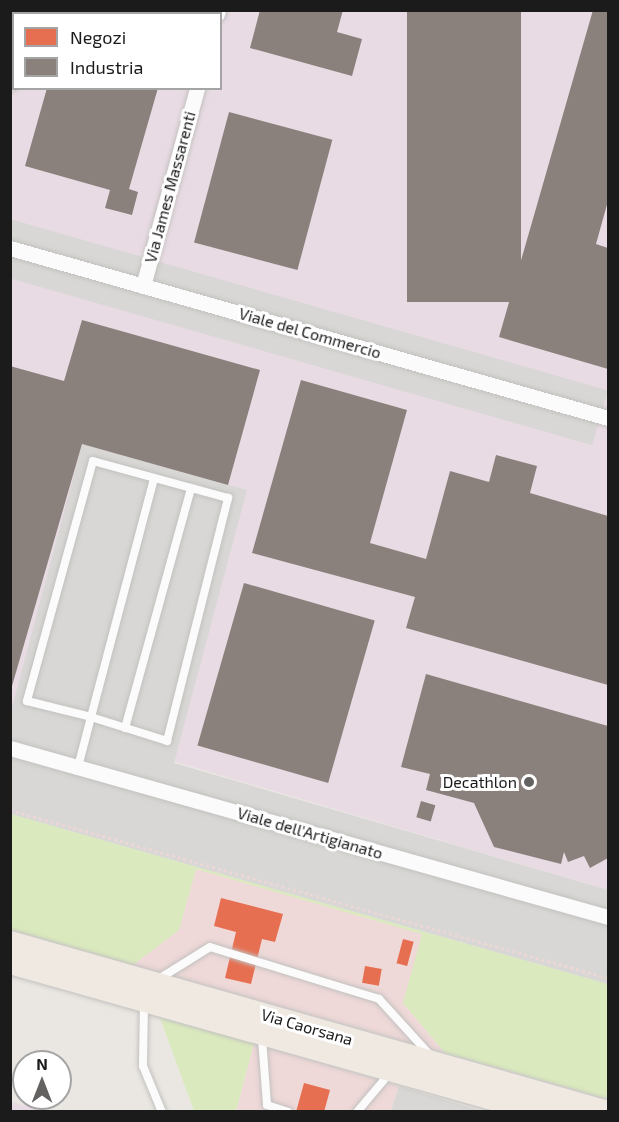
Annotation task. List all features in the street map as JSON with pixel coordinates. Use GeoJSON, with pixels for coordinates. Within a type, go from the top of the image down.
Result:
{"type":"FeatureCollection","features":[{"type":"Feature","properties":{"kind":"main road","name":"Via Caorsana"},"geometry":{"type":"LineString","coordinates":[[10,943],[262,1034],[542,1112]]}},
{"type":"Feature","properties":{"kind":"main road","name":"Via Caorsana"},"geometry":{"type":"LineString","coordinates":[[10,962],[148,992],[439,1065],[604,1112]]}},
{"type":"Feature","properties":{"kind":"street","name":"Via James Massarenti"},"geometry":{"type":"LineString","coordinates":[[143,286],[196,90]]}},
{"type":"Feature","properties":{"kind":"street","name":"Viale del Commercio"},"geometry":{"type":"LineString","coordinates":[[10,248],[609,418]]}},
{"type":"Feature","properties":{"kind":"street","name":"Viale dell'Artigianato"},"geometry":{"type":"LineString","coordinates":[[10,748],[609,917]]}},
{"type":"Feature","properties":{"kind":"lane"},"geometry":{"type":"LineString","coordinates":[[93,461],[191,488],[228,498],[167,741],[90,717],[27,701],[93,461]]}},
{"type":"Feature","properties":{"kind":"lane"},"geometry":{"type":"LineString","coordinates":[[78,767],[154,478]]}},
{"type":"Feature","properties":{"kind":"lane"},"geometry":{"type":"LineString","coordinates":[[125,728],[191,488]]}},
{"type":"Feature","properties":{"kind":"lane"},"geometry":{"type":"LineString","coordinates":[[162,1112],[143,1066],[148,992],[210,947],[379,999],[439,1065]]}},
{"type":"Feature","properties":{"kind":"lane"},"geometry":{"type":"LineString","coordinates":[[262,1034],[267,1105],[288,1112]]}},
{"type":"Feature","properties":{"kind":"lane"},"geometry":{"type":"LineString","coordinates":[[357,1112],[392,1070]]}},
{"type":"Feature","properties":{"kind":"path"},"geometry":{"type":"LineString","coordinates":[[10,810],[609,978]]}},
{"type":"Feature","properties":{"kind":"shaded area"},"geometry":{"type":"Polygon","coordinates":[[[10,11],[608,11],[608,890],[11,713],[10,11]]]}},
{"type":"Feature","properties":{"kind":"shaded area"},"geometry":{"type":"Polygon","coordinates":[[[10,219],[608,390],[592,445],[10,278],[10,219]]]}},
{"type":"Feature","properties":{"kind":"shaded area"},"geometry":{"type":"Polygon","coordinates":[[[82,444],[247,490],[174,763],[608,890],[608,984],[11,814],[11,711],[82,444]]]}},
{"type":"Feature","properties":{"kind":"shaded area"},"geometry":{"type":"Polygon","coordinates":[[[196,869],[423,934],[403,1003],[445,1053],[133,965],[179,930],[196,869]]]}},
{"type":"Feature","properties":{"kind":"shaded area"},"geometry":{"type":"Polygon","coordinates":[[[254,1043],[399,1086],[391,1111],[236,1112],[254,1043]]]}},
{"type":"Feature","properties":{"kind":"shaded area"},"geometry":{"type":"Polygon","coordinates":[[[399,1086],[481,1111],[391,1111],[399,1086]]]}},
{"type":"Feature","properties":{"kind":"shaded area"},"geometry":{"type":"Polygon","coordinates":[[[10,1102],[12,1102],[12,1110],[49,1111],[11,1111],[10,1102]]]}},
{"type":"Feature","properties":{"kind":"green space"},"geometry":{"type":"Polygon","coordinates":[[[11,814],[608,984],[608,1099],[445,1053],[403,1003],[422,934],[196,869],[179,930],[133,965],[11,930],[11,814]]]}},
{"type":"Feature","properties":{"kind":"green space"},"geometry":{"type":"Polygon","coordinates":[[[160,1018],[254,1043],[236,1111],[194,1111],[160,1018]]]}},
{"type":"Feature","properties":{"kind":"building: Negozi"},"geometry":{"type":"Polygon","coordinates":[[[221,898],[283,914],[275,942],[262,939],[251,984],[225,978],[236,932],[214,926],[221,898]]]}},
{"type":"Feature","properties":{"kind":"building: Negozi"},"geometry":{"type":"Polygon","coordinates":[[[403,939],[414,942],[407,966],[397,963],[403,939]]]}},
{"type":"Feature","properties":{"kind":"building: Negozi"},"geometry":{"type":"Polygon","coordinates":[[[365,966],[382,969],[379,986],[362,983],[365,966]]]}},
{"type":"Feature","properties":{"kind":"building: Negozi"},"geometry":{"type":"Polygon","coordinates":[[[304,1083],[330,1090],[324,1112],[296,1112],[304,1083]]]}},
{"type":"Feature","properties":{"kind":"building: Industria"},"geometry":{"type":"Polygon","coordinates":[[[69,10],[180,10],[180,12],[69,12],[69,10]]]}},
{"type":"Feature","properties":{"kind":"building: Industria"},"geometry":{"type":"Polygon","coordinates":[[[260,10],[343,10],[337,32],[362,39],[352,76],[250,48],[260,10]]]}},
{"type":"Feature","properties":{"kind":"building: Industria"},"geometry":{"type":"Polygon","coordinates":[[[407,10],[521,10],[521,302],[407,302],[407,10]]]}},
{"type":"Feature","properties":{"kind":"building: Industria"},"geometry":{"type":"Polygon","coordinates":[[[593,10],[608,10],[608,201],[596,244],[608,248],[608,369],[499,337],[593,10]]]}},
{"type":"Feature","properties":{"kind":"building: Industria"},"geometry":{"type":"Polygon","coordinates":[[[46,90],[157,90],[129,189],[138,192],[132,215],[105,208],[110,190],[25,166],[46,90]]]}},
{"type":"Feature","properties":{"kind":"building: Industria"},"geometry":{"type":"Polygon","coordinates":[[[229,112],[332,140],[297,270],[194,242],[229,112]]]}},
{"type":"Feature","properties":{"kind":"building: Industria"},"geometry":{"type":"Polygon","coordinates":[[[82,320],[260,370],[228,485],[82,444],[10,693],[10,366],[64,381],[82,320]]]}},
{"type":"Feature","properties":{"kind":"building: Industria"},"geometry":{"type":"Polygon","coordinates":[[[301,380],[407,410],[370,543],[426,559],[450,471],[489,482],[496,455],[537,466],[530,493],[608,516],[608,685],[406,628],[415,597],[252,553],[301,380]]]}},
{"type":"Feature","properties":{"kind":"building: Industria"},"geometry":{"type":"Polygon","coordinates":[[[244,583],[375,620],[328,783],[197,745],[244,583]]]}},
{"type":"Feature","properties":{"kind":"building: Industria"},"geometry":{"type":"Polygon","coordinates":[[[426,674],[608,726],[608,858],[590,868],[584,856],[568,862],[564,852],[561,864],[494,847],[474,803],[426,790],[430,774],[401,767],[426,674]]]}},
{"type":"Feature","properties":{"kind":"building: Industria"},"geometry":{"type":"Polygon","coordinates":[[[421,801],[435,805],[431,821],[416,817],[421,801]]]}},
{"type":"Feature","properties":{"kind":"place","name":"Decathlon"},"geometry":{"type":"Point","coordinates":[529,782]}}]}
